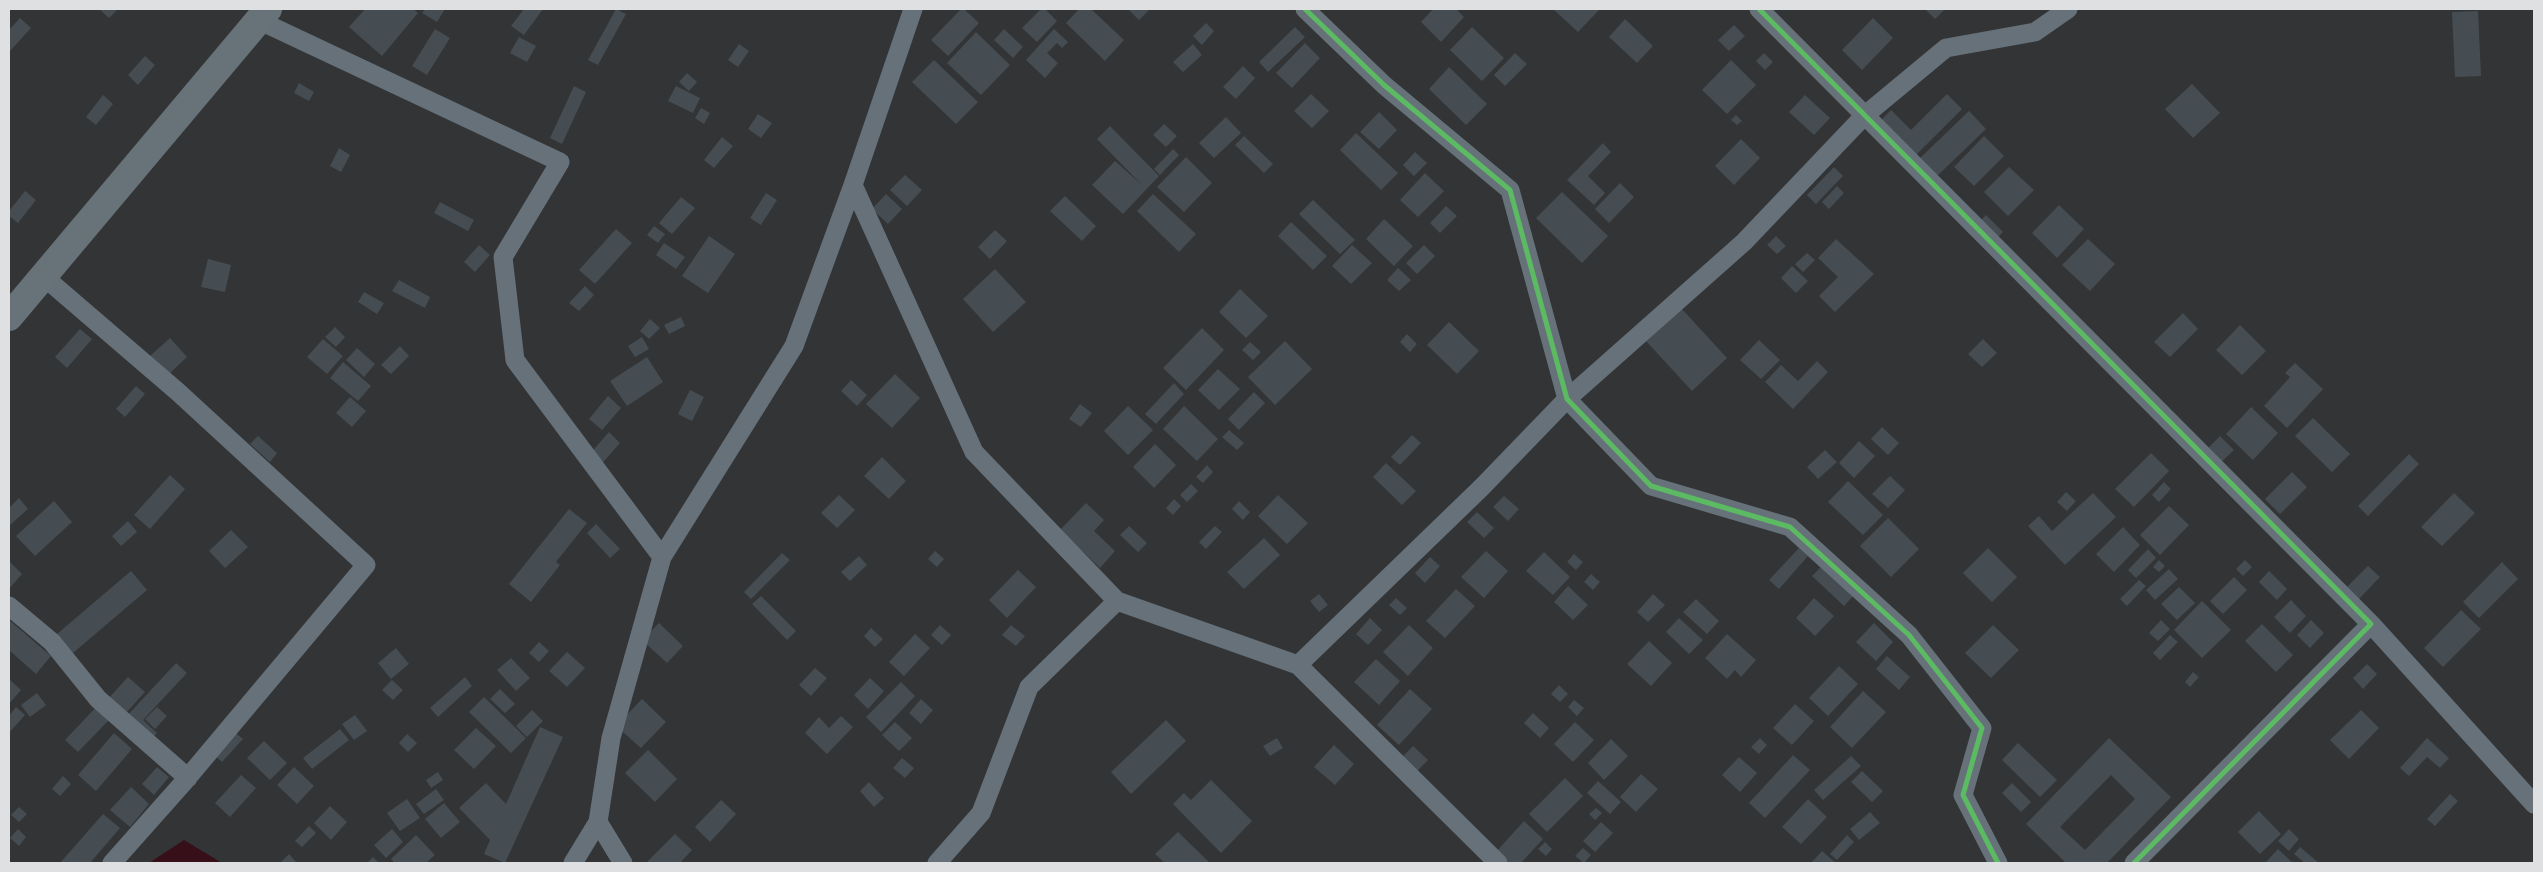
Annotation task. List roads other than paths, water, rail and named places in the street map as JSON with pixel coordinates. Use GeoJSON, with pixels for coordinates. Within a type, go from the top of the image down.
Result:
{"type":"FeatureCollection","features":[{"type":"Feature","properties":{"kind":"main road"},"geometry":{"type":"LineString","coordinates":[[9,317],[263,14]]}},
{"type":"Feature","properties":{"kind":"street"},"geometry":{"type":"LineString","coordinates":[[573,863],[598,822],[612,738],[662,558],[794,346],[853,185],[913,9]]}},
{"type":"Feature","properties":{"kind":"street"},"geometry":{"type":"LineString","coordinates":[[1305,9],[1384,85],[1510,190],[1567,399],[1651,486],[1790,527],[1909,635],[1982,728],[1962,795],[1998,863]]}},
{"type":"Feature","properties":{"kind":"street"},"geometry":{"type":"LineString","coordinates":[[1759,9],[2371,624],[2534,804]]}},
{"type":"Feature","properties":{"kind":"street"},"geometry":{"type":"LineString","coordinates":[[1298,666],[1482,487],[1567,399],[1744,242],[1864,116],[1946,48],[2034,32],[2068,9]]}},
{"type":"Feature","properties":{"kind":"street"},"geometry":{"type":"LineString","coordinates":[[263,14],[560,162],[503,257],[515,360],[662,558]]}},
{"type":"Feature","properties":{"kind":"street"},"geometry":{"type":"LineString","coordinates":[[853,185],[974,452],[1117,601],[1298,666],[1498,863]]}},
{"type":"Feature","properties":{"kind":"street"},"geometry":{"type":"LineString","coordinates":[[43,276],[178,392],[366,565],[188,778],[112,863]]}},
{"type":"Feature","properties":{"kind":"street"},"geometry":{"type":"LineString","coordinates":[[937,863],[981,813],[1028,687],[1117,601]]}},
{"type":"Feature","properties":{"kind":"street"},"geometry":{"type":"LineString","coordinates":[[9,606],[52,642],[98,699],[188,778]]}},
{"type":"Feature","properties":{"kind":"street"},"geometry":{"type":"LineString","coordinates":[[2134,863],[2371,624]]}},
{"type":"Feature","properties":{"kind":"street"},"geometry":{"type":"LineString","coordinates":[[598,822],[623,863]]}}]}
